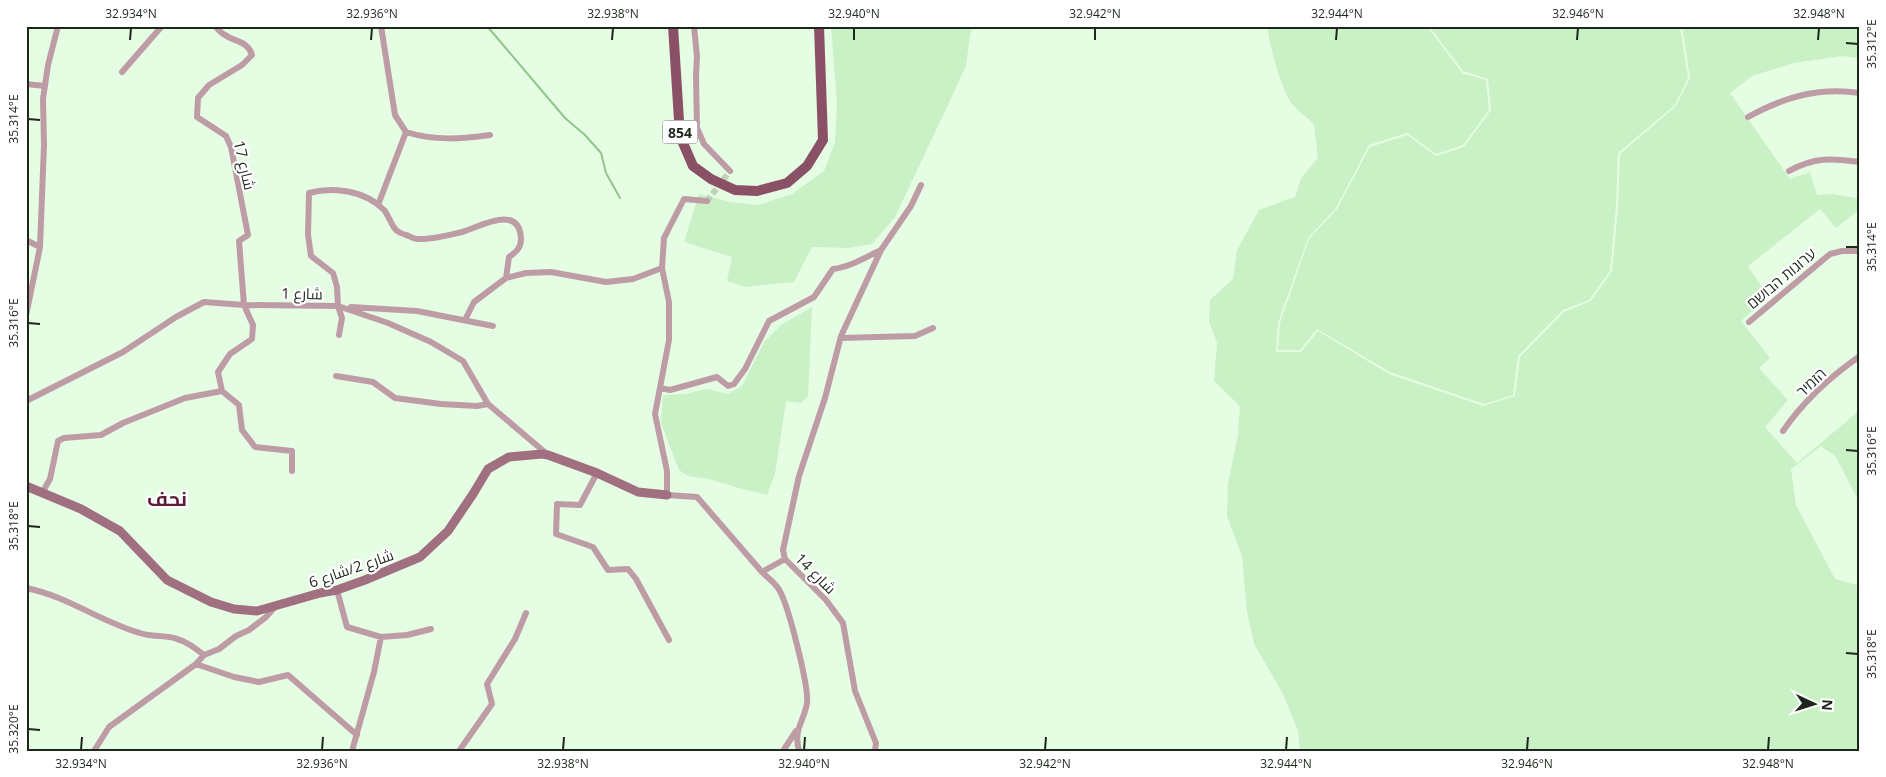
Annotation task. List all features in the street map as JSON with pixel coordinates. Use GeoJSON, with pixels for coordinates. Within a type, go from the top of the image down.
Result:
{"type":"FeatureCollection","features":[{"type":"Feature","properties":{"kind":"main road","name":"854"},"geometry":{"type":"LineString","coordinates":[[673,26],[680,136],[693,166],[711,179],[735,190],[756,191],[787,183],[807,166],[823,140],[819,26]]}},
{"type":"Feature","properties":{"kind":"street"},"geometry":{"type":"LineString","coordinates":[[26,316],[40,247],[43,196],[43,99],[48,65],[58,26]]}},
{"type":"Feature","properties":{"kind":"street"},"geometry":{"type":"LineString","coordinates":[[122,72],[162,26]]}},
{"type":"Feature","properties":{"kind":"street","name":"شارع 17"},"geometry":{"type":"LineString","coordinates":[[215,26],[226,36],[245,44],[250,49],[252,55],[242,65],[209,85],[198,98],[197,117],[226,136],[231,147],[248,235],[239,241],[244,305]]}},
{"type":"Feature","properties":{"kind":"street"},"geometry":{"type":"LineString","coordinates":[[381,26],[395,115],[406,132],[421,137],[460,140],[490,135]]}},
{"type":"Feature","properties":{"kind":"street"},"geometry":{"type":"LineString","coordinates":[[694,26],[698,57],[696,76],[697,128],[704,144],[730,171]]}},
{"type":"Feature","properties":{"kind":"street"},"geometry":{"type":"LineString","coordinates":[[26,84],[45,86]]}},
{"type":"Feature","properties":{"kind":"street"},"geometry":{"type":"LineString","coordinates":[[1748,117],[1772,104],[1806,93],[1823,91],[1860,93]]}},
{"type":"Feature","properties":{"kind":"street"},"geometry":{"type":"LineString","coordinates":[[378,205],[406,132]]}},
{"type":"Feature","properties":{"kind":"street"},"geometry":{"type":"LineString","coordinates":[[1789,172],[1803,163],[1823,159],[1860,162]]}},
{"type":"Feature","properties":{"kind":"street"},"geometry":{"type":"LineString","coordinates":[[785,559],[783,550],[799,476],[825,398],[841,338],[881,250],[911,206],[922,185]]}},
{"type":"Feature","properties":{"kind":"street"},"geometry":{"type":"LineString","coordinates":[[339,335],[342,306],[337,287],[332,273],[311,256],[308,235],[309,193],[321,190],[355,193],[378,205],[386,212],[396,230],[416,240],[464,231],[482,223],[503,219],[513,222],[518,229],[521,240],[518,250],[509,257],[506,278]]}},
{"type":"Feature","properties":{"kind":"street"},"geometry":{"type":"LineString","coordinates":[[707,201],[684,199],[664,238],[662,268],[669,302],[669,340],[655,414],[667,471],[667,495],[697,497],[779,589],[791,620],[801,663],[807,702],[796,739],[799,751]]}},
{"type":"Feature","properties":{"kind":"street"},"geometry":{"type":"LineString","coordinates":[[26,240],[40,247]]}},
{"type":"Feature","properties":{"kind":"street"},"geometry":{"type":"LineString","coordinates":[[660,388],[670,390],[717,377],[728,386],[734,384],[745,369],[769,321],[814,297],[833,269],[845,267],[881,250]]}},
{"type":"Feature","properties":{"kind":"street","name":"ערוגות הבושם"},"geometry":{"type":"LineString","coordinates":[[1749,322],[1830,254],[1842,251],[1860,252]]}},
{"type":"Feature","properties":{"kind":"street"},"geometry":{"type":"LineString","coordinates":[[464,320],[474,302],[506,278],[526,273],[551,272],[606,282],[633,279],[662,268]]}},
{"type":"Feature","properties":{"kind":"street","name":"شارع 1"},"geometry":{"type":"LineString","coordinates":[[26,401],[123,352],[176,317],[204,302],[244,305],[342,306],[431,342],[463,361],[488,404],[548,455]]}},
{"type":"Feature","properties":{"kind":"street"},"geometry":{"type":"LineString","coordinates":[[244,305],[253,325],[252,339],[230,354],[218,372],[222,392],[239,406],[242,430],[255,447],[292,451],[292,471]]}},
{"type":"Feature","properties":{"kind":"street"},"geometry":{"type":"LineString","coordinates":[[342,306],[417,311],[493,326]]}},
{"type":"Feature","properties":{"kind":"street"},"geometry":{"type":"LineString","coordinates":[[841,338],[915,336],[933,328]]}},
{"type":"Feature","properties":{"kind":"street","name":"הזמיר"},"geometry":{"type":"LineString","coordinates":[[1783,431],[1795,414],[1814,394],[1860,356]]}},
{"type":"Feature","properties":{"kind":"street"},"geometry":{"type":"LineString","coordinates":[[336,376],[373,382],[395,398],[441,404],[477,406],[488,404]]}},
{"type":"Feature","properties":{"kind":"street"},"geometry":{"type":"LineString","coordinates":[[42,493],[50,479],[58,441],[64,438],[101,435],[124,423],[185,398],[222,392]]}},
{"type":"Feature","properties":{"kind":"street","name":"شارع 2/شارع 6"},"geometry":{"type":"LineString","coordinates":[[26,486],[81,509],[120,530],[167,580],[211,602],[257,611],[337,590],[420,557],[448,531],[488,468],[509,458],[548,455],[597,473],[638,492],[667,495]]}},
{"type":"Feature","properties":{"kind":"street"},"geometry":{"type":"LineString","coordinates":[[597,473],[580,505],[557,504],[556,534],[593,547],[608,570],[628,569],[636,579],[669,640]]}},
{"type":"Feature","properties":{"kind":"street","name":"شارع 14"},"geometry":{"type":"LineString","coordinates":[[762,572],[785,559],[826,600],[843,623],[855,690],[876,743],[875,751]]}},
{"type":"Feature","properties":{"kind":"street"},"geometry":{"type":"LineString","coordinates":[[26,588],[45,592],[141,634],[173,637],[183,641],[204,655]]}},
{"type":"Feature","properties":{"kind":"street"},"geometry":{"type":"LineString","coordinates":[[337,590],[347,627],[381,637],[407,635],[431,629]]}},
{"type":"Feature","properties":{"kind":"street"},"geometry":{"type":"LineString","coordinates":[[94,751],[109,727],[196,664],[204,655],[219,649],[236,636],[249,630],[276,606]]}},
{"type":"Feature","properties":{"kind":"street"},"geometry":{"type":"LineString","coordinates":[[459,751],[492,704],[487,684],[515,639],[526,613]]}},
{"type":"Feature","properties":{"kind":"street"},"geometry":{"type":"LineString","coordinates":[[352,751],[374,672],[381,637]]}},
{"type":"Feature","properties":{"kind":"street"},"geometry":{"type":"LineString","coordinates":[[196,664],[259,682],[288,675],[357,735]]}},
{"type":"Feature","properties":{"kind":"street"},"geometry":{"type":"LineString","coordinates":[[783,751],[799,728]]}},
{"type":"Feature","properties":{"kind":"green space"},"geometry":{"type":"Polygon","coordinates":[[[831,26],[973,26],[966,66],[895,217],[872,244],[848,248],[812,247],[794,282],[745,287],[727,281],[732,257],[684,242],[699,194],[730,202],[759,205],[792,194],[824,171],[835,142],[837,103],[831,26]]]}},
{"type":"Feature","properties":{"kind":"green space"},"geometry":{"type":"Polygon","coordinates":[[[1268,26],[1427,26],[1462,73],[1486,80],[1489,110],[1463,145],[1436,154],[1407,133],[1369,145],[1336,208],[1308,238],[1278,323],[1276,352],[1301,352],[1318,331],[1389,374],[1483,406],[1515,396],[1520,357],[1564,312],[1591,301],[1612,271],[1618,206],[1620,154],[1676,106],[1690,78],[1682,26],[1860,26],[1860,58],[1842,56],[1794,63],[1752,76],[1730,93],[1790,179],[1810,172],[1817,195],[1833,194],[1860,199],[1860,209],[1836,228],[1820,209],[1748,266],[1768,296],[1741,321],[1770,358],[1759,368],[1788,400],[1765,427],[1797,463],[1860,410],[1860,504],[1836,457],[1821,446],[1791,469],[1796,505],[1835,579],[1860,586],[1860,751],[1300,751],[1298,731],[1283,694],[1254,644],[1247,611],[1242,556],[1227,516],[1228,484],[1238,435],[1240,406],[1214,381],[1217,343],[1209,322],[1210,300],[1233,279],[1237,250],[1259,210],[1295,197],[1301,178],[1318,158],[1314,124],[1293,105],[1284,90],[1273,55],[1268,26]]]}},
{"type":"Feature","properties":{"kind":"green space"},"geometry":{"type":"Polygon","coordinates":[[[1429,26],[1680,26],[1688,78],[1675,105],[1618,153],[1616,206],[1610,271],[1589,300],[1563,310],[1518,356],[1513,395],[1484,404],[1390,372],[1317,329],[1300,350],[1278,350],[1280,323],[1309,239],[1337,209],[1370,147],[1407,135],[1436,156],[1464,147],[1491,110],[1488,79],[1463,71],[1429,26]]]}},
{"type":"Feature","properties":{"kind":"green space"},"geometry":{"type":"Polygon","coordinates":[[[812,307],[808,396],[801,403],[786,401],[775,474],[767,495],[709,479],[688,476],[679,470],[661,423],[663,395],[685,394],[707,389],[728,394],[742,386],[764,342],[781,325],[812,307]]]}},
{"type":"Feature","properties":{"kind":"waterway"},"geometry":{"type":"LineString","coordinates":[[487,26],[565,118],[585,135],[601,153],[606,173],[620,198]]}},
{"type":"Feature","properties":{"kind":"tunnel"},"geometry":{"type":"LineString","coordinates":[[707,201],[730,171]]}},
{"type":"Feature","properties":{"kind":"district","name":"نحف"},"geometry":{"type":"Point","coordinates":[167,498]}}]}
